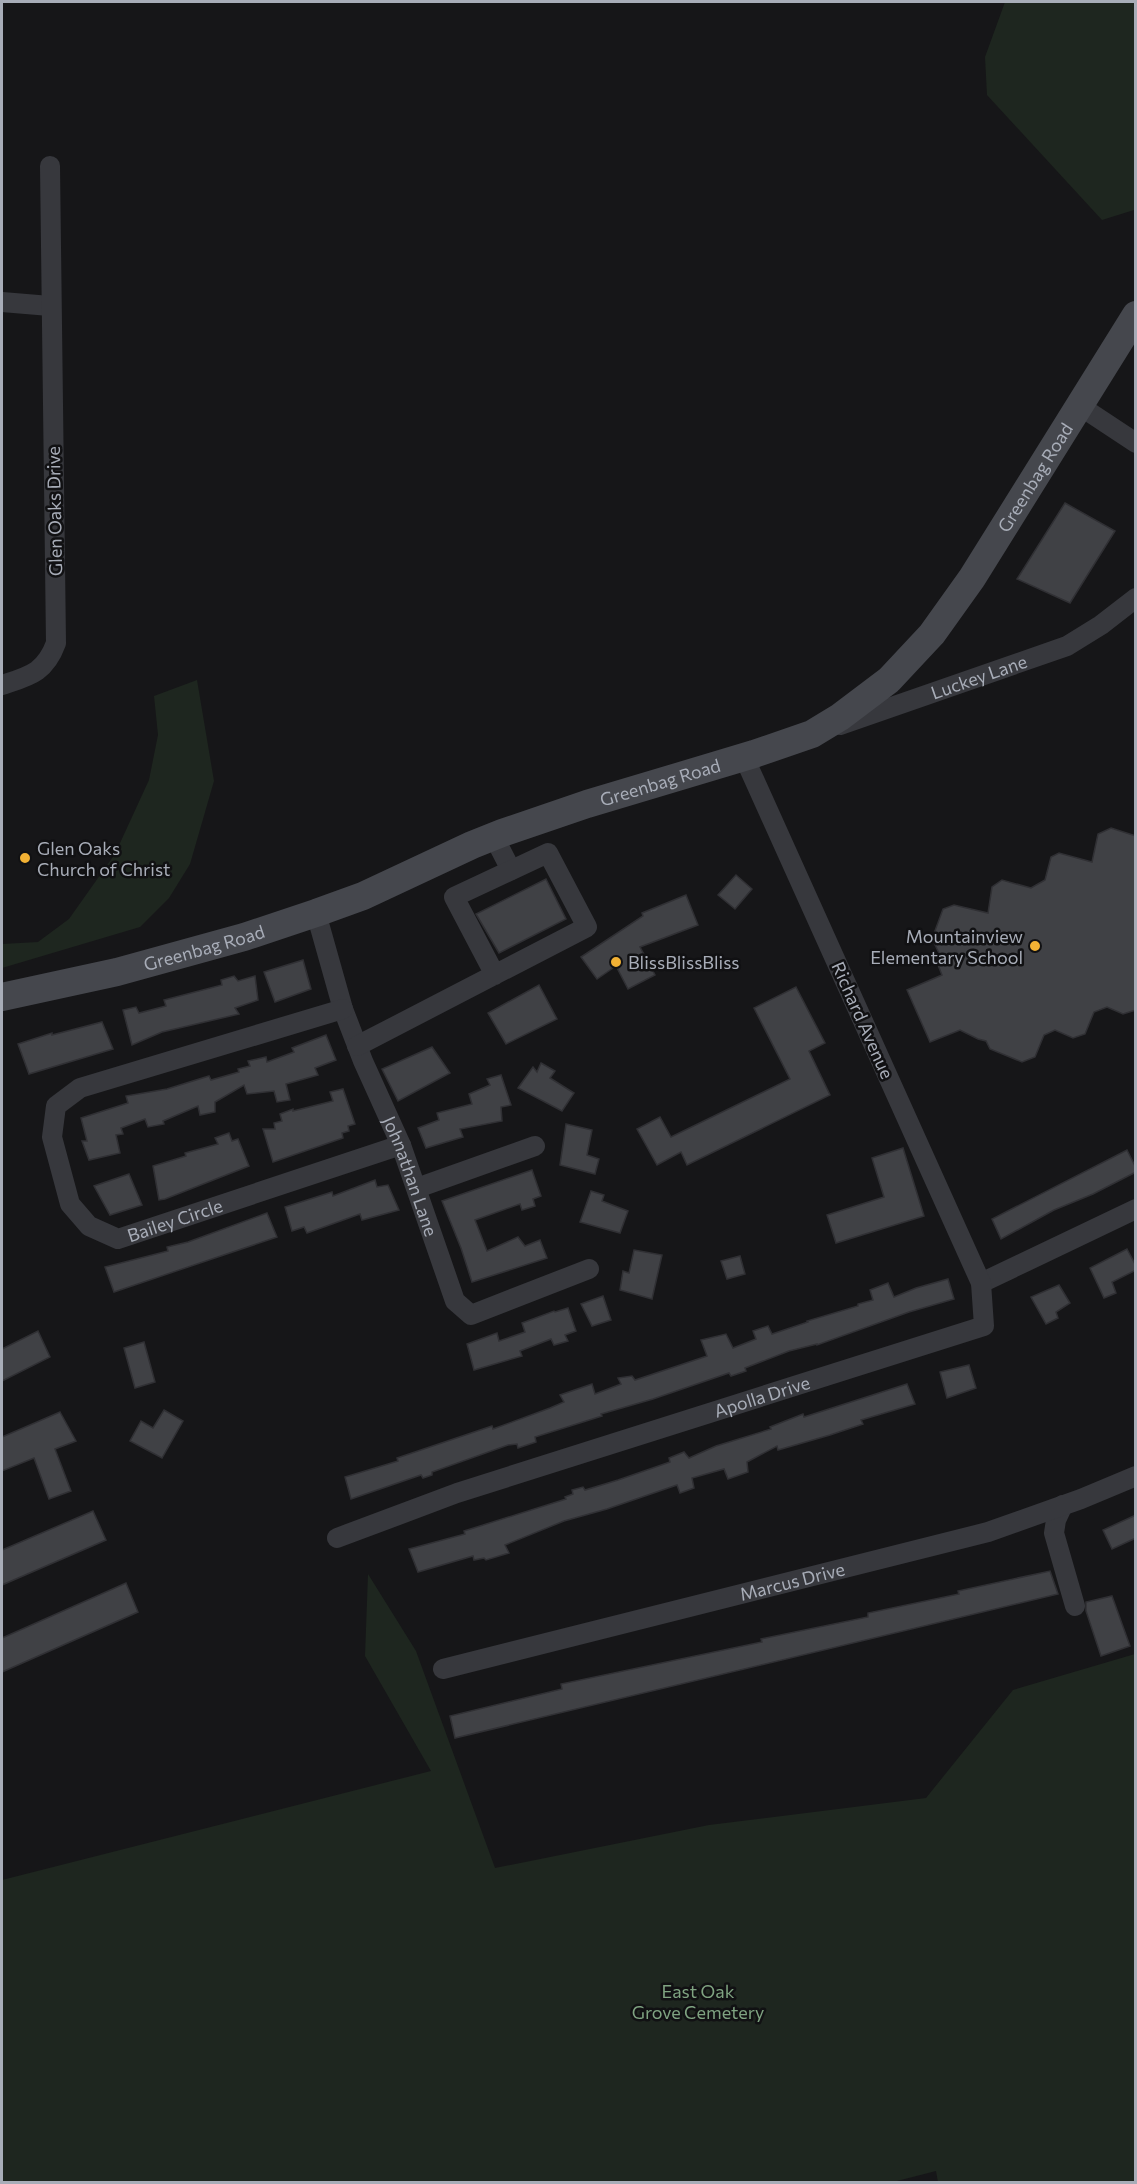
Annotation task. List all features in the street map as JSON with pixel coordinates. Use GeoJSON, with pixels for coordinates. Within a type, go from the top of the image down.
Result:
{"type":"FeatureCollection","features":[{"type":"Feature","properties":{"kind":"main road","name":"Greenbag Road"},"geometry":{"type":"LineString","coordinates":[[2,997],[117,972],[244,937],[316,914],[363,896],[494,837],[587,804],[812,734],[840,717],[889,680],[932,634],[972,578],[1136,315]]}},
{"type":"Feature","properties":{"kind":"street","name":"Glen Oaks Drive"},"geometry":{"type":"LineString","coordinates":[[2,685],[43,668],[51,659],[56,644],[50,166]]}},
{"type":"Feature","properties":{"kind":"street"},"geometry":{"type":"LineString","coordinates":[[2,302],[50,306]]}},
{"type":"Feature","properties":{"kind":"street"},"geometry":{"type":"LineString","coordinates":[[1080,406],[1136,443]]}},
{"type":"Feature","properties":{"kind":"street","name":"Luckey Lane"},"geometry":{"type":"LineString","coordinates":[[812,734],[1067,646],[1101,625],[1136,598]]}},
{"type":"Feature","properties":{"kind":"street","name":"Richard Avenue"},"geometry":{"type":"LineString","coordinates":[[744,757],[981,1283]]}},
{"type":"Feature","properties":{"kind":"street"},"geometry":{"type":"LineString","coordinates":[[494,837],[511,870]]}},
{"type":"Feature","properties":{"kind":"street"},"geometry":{"type":"LineString","coordinates":[[357,1046],[495,975],[587,927],[548,853],[454,897],[495,975]]}},
{"type":"Feature","properties":{"kind":"street","name":"Johnathan Lane"},"geometry":{"type":"LineString","coordinates":[[316,914],[343,1009],[401,1145],[455,1301],[471,1314],[589,1269]]}},
{"type":"Feature","properties":{"kind":"street","name":"Bailey Circle"},"geometry":{"type":"LineString","coordinates":[[343,1009],[80,1088],[56,1106],[52,1137],[70,1204],[89,1226],[118,1239],[401,1145]]}},
{"type":"Feature","properties":{"kind":"street"},"geometry":{"type":"LineString","coordinates":[[417,1188],[535,1146]]}},
{"type":"Feature","properties":{"kind":"street"},"geometry":{"type":"LineString","coordinates":[[981,1283],[1136,1209]]}},
{"type":"Feature","properties":{"kind":"street","name":"Apolla Drive"},"geometry":{"type":"LineString","coordinates":[[337,1538],[457,1493],[984,1326],[981,1283]]}},
{"type":"Feature","properties":{"kind":"street","name":"Marcus Drive"},"geometry":{"type":"LineString","coordinates":[[443,1670],[978,1535],[1136,1476]]}},
{"type":"Feature","properties":{"kind":"street"},"geometry":{"type":"LineString","coordinates":[[1063,1505],[1056,1520],[1054,1533],[1075,1606]]}},
{"type":"Feature","properties":{"kind":"green space"},"geometry":{"type":"Polygon","coordinates":[[[1005,2],[1135,2],[1134,210],[1102,220],[987,95],[985,57],[1005,2]]]}},
{"type":"Feature","properties":{"kind":"green space"},"geometry":{"type":"Polygon","coordinates":[[[197,680],[214,781],[190,864],[169,898],[140,927],[2,968],[2,944],[38,942],[69,919],[115,854],[149,780],[158,735],[154,696],[197,680]]]}},
{"type":"Feature","properties":{"kind":"green space","name":"East Oak Grove Cemetery"},"geometry":{"type":"Polygon","coordinates":[[[368,1574],[416,1651],[495,1868],[709,1825],[926,1798],[1013,1690],[1135,1654],[1135,2182],[938,2182],[936,2171],[893,2182],[2,2182],[2,1880],[431,1771],[365,1656],[368,1574]]]}},
{"type":"Feature","properties":{"kind":"building"},"geometry":{"type":"Polygon","coordinates":[[[1065,503],[1115,531],[1070,603],[1017,579],[1065,503]]]}},
{"type":"Feature","properties":{"kind":"building","name":"Mountainview Elementary School"},"geometry":{"type":"Polygon","coordinates":[[[1111,828],[1136,836],[1136,1010],[1123,1014],[1107,1007],[1094,1012],[1085,1034],[1073,1038],[1055,1030],[1044,1035],[1035,1057],[1022,1062],[990,1049],[986,1041],[960,1030],[930,1042],[907,990],[942,975],[936,960],[939,953],[932,939],[943,909],[954,905],[988,913],[992,887],[1002,880],[1031,888],[1045,880],[1051,857],[1059,853],[1092,862],[1098,834],[1111,828]]]}},
{"type":"Feature","properties":{"kind":"building"},"geometry":{"type":"Polygon","coordinates":[[[736,875],[752,889],[735,909],[718,895],[736,875]]]}},
{"type":"Feature","properties":{"kind":"building"},"geometry":{"type":"Polygon","coordinates":[[[546,879],[566,919],[499,953],[476,914],[546,879]]]}},
{"type":"Feature","properties":{"kind":"building"},"geometry":{"type":"Polygon","coordinates":[[[686,895],[698,925],[640,947],[655,975],[628,989],[616,966],[597,979],[581,957],[643,916],[642,913],[686,895]]]}},
{"type":"Feature","properties":{"kind":"building"},"geometry":{"type":"Polygon","coordinates":[[[303,960],[311,989],[275,1002],[264,972],[303,960]]]}},
{"type":"Feature","properties":{"kind":"building"},"geometry":{"type":"Polygon","coordinates":[[[234,976],[238,981],[255,976],[258,1000],[235,1008],[239,1014],[162,1032],[132,1045],[123,1010],[136,1007],[139,1013],[166,1006],[164,1000],[222,985],[221,980],[234,976]]]}},
{"type":"Feature","properties":{"kind":"building"},"geometry":{"type":"Polygon","coordinates":[[[539,985],[557,1019],[506,1044],[488,1013],[539,985]]]}},
{"type":"Feature","properties":{"kind":"building"},"geometry":{"type":"Polygon","coordinates":[[[796,987],[825,1043],[809,1051],[830,1095],[687,1165],[681,1152],[657,1165],[637,1129],[660,1117],[671,1137],[790,1079],[754,1008],[796,987]]]}},
{"type":"Feature","properties":{"kind":"building"},"geometry":{"type":"Polygon","coordinates":[[[102,1022],[113,1049],[29,1074],[18,1044],[52,1033],[52,1035],[102,1022]]]}},
{"type":"Feature","properties":{"kind":"building"},"geometry":{"type":"Polygon","coordinates":[[[326,1035],[336,1060],[315,1068],[318,1075],[286,1084],[290,1100],[277,1102],[274,1091],[247,1094],[244,1085],[215,1102],[215,1112],[200,1115],[198,1106],[163,1121],[164,1124],[148,1127],[145,1119],[121,1128],[123,1134],[116,1135],[120,1153],[89,1160],[82,1141],[87,1141],[81,1118],[128,1103],[126,1096],[167,1089],[209,1076],[211,1080],[239,1072],[238,1069],[250,1066],[248,1061],[266,1057],[267,1062],[294,1052],[292,1048],[326,1035]]]}},
{"type":"Feature","properties":{"kind":"building"},"geometry":{"type":"Polygon","coordinates":[[[432,1047],[450,1073],[398,1101],[382,1069],[432,1047]]]}},
{"type":"Feature","properties":{"kind":"building"},"geometry":{"type":"Polygon","coordinates":[[[541,1063],[555,1071],[550,1078],[574,1093],[562,1111],[518,1088],[533,1067],[537,1072],[541,1063]]]}},
{"type":"Feature","properties":{"kind":"building"},"geometry":{"type":"Polygon","coordinates":[[[501,1075],[511,1105],[501,1107],[502,1121],[460,1129],[463,1137],[426,1148],[418,1128],[439,1120],[437,1113],[472,1104],[469,1094],[490,1085],[487,1079],[501,1075]]]}},
{"type":"Feature","properties":{"kind":"building"},"geometry":{"type":"Polygon","coordinates":[[[343,1089],[355,1124],[348,1126],[349,1131],[342,1133],[343,1138],[273,1162],[263,1129],[275,1129],[274,1123],[282,1121],[280,1114],[333,1101],[330,1092],[343,1089]]]}},
{"type":"Feature","properties":{"kind":"building"},"geometry":{"type":"Polygon","coordinates":[[[566,1124],[592,1130],[587,1155],[599,1159],[595,1174],[560,1165],[566,1124]]]}},
{"type":"Feature","properties":{"kind":"building"},"geometry":{"type":"Polygon","coordinates":[[[229,1133],[232,1141],[238,1139],[249,1166],[159,1200],[153,1166],[186,1156],[185,1153],[218,1144],[215,1138],[229,1133]]]}},
{"type":"Feature","properties":{"kind":"building"},"geometry":{"type":"Polygon","coordinates":[[[903,1148],[924,1216],[836,1243],[827,1215],[884,1197],[872,1158],[903,1148]]]}},
{"type":"Feature","properties":{"kind":"building"},"geometry":{"type":"Polygon","coordinates":[[[1127,1150],[1136,1172],[1093,1194],[1054,1210],[1001,1239],[992,1219],[1127,1150]]]}},
{"type":"Feature","properties":{"kind":"building"},"geometry":{"type":"Polygon","coordinates":[[[532,1170],[541,1196],[533,1199],[535,1206],[522,1210],[520,1204],[475,1220],[487,1251],[518,1237],[525,1246],[540,1240],[547,1258],[472,1282],[442,1201],[532,1170]]]}},
{"type":"Feature","properties":{"kind":"building"},"geometry":{"type":"Polygon","coordinates":[[[129,1174],[142,1205],[110,1215],[94,1186],[129,1174]]]}},
{"type":"Feature","properties":{"kind":"building"},"geometry":{"type":"Polygon","coordinates":[[[375,1180],[377,1187],[388,1185],[399,1210],[362,1220],[360,1214],[307,1233],[304,1227],[292,1231],[285,1207],[332,1192],[333,1196],[375,1180]]]}},
{"type":"Feature","properties":{"kind":"building"},"geometry":{"type":"Polygon","coordinates":[[[591,1191],[604,1195],[602,1201],[628,1211],[620,1233],[580,1222],[591,1191]]]}},
{"type":"Feature","properties":{"kind":"building"},"geometry":{"type":"Polygon","coordinates":[[[267,1213],[277,1237],[114,1292],[105,1267],[168,1251],[167,1247],[188,1242],[267,1213]]]}},
{"type":"Feature","properties":{"kind":"building"},"geometry":{"type":"Polygon","coordinates":[[[1127,1249],[1136,1270],[1112,1282],[1116,1293],[1104,1298],[1090,1268],[1127,1249]]]}},
{"type":"Feature","properties":{"kind":"building"},"geometry":{"type":"Polygon","coordinates":[[[634,1250],[662,1255],[652,1299],[620,1290],[623,1271],[629,1273],[634,1250]]]}},
{"type":"Feature","properties":{"kind":"building"},"geometry":{"type":"Polygon","coordinates":[[[740,1256],[745,1274],[727,1279],[721,1261],[740,1256]]]}},
{"type":"Feature","properties":{"kind":"building"},"geometry":{"type":"Polygon","coordinates":[[[948,1279],[954,1299],[909,1312],[817,1345],[789,1351],[745,1368],[746,1371],[731,1376],[729,1373],[601,1414],[602,1416],[535,1437],[536,1442],[518,1448],[517,1444],[508,1445],[432,1472],[432,1475],[423,1478],[421,1475],[351,1499],[345,1477],[550,1408],[564,1402],[560,1395],[592,1384],[595,1394],[621,1384],[618,1378],[632,1376],[635,1380],[707,1356],[701,1340],[726,1334],[733,1348],[756,1339],[753,1331],[768,1326],[772,1334],[873,1300],[870,1290],[888,1283],[894,1297],[948,1279]]]}},
{"type":"Feature","properties":{"kind":"building"},"geometry":{"type":"Polygon","coordinates":[[[1059,1285],[1070,1303],[1056,1312],[1058,1318],[1046,1324],[1031,1297],[1059,1285]]]}},
{"type":"Feature","properties":{"kind":"building"},"geometry":{"type":"Polygon","coordinates":[[[603,1296],[611,1320],[592,1326],[581,1304],[603,1296]]]}},
{"type":"Feature","properties":{"kind":"building"},"geometry":{"type":"Polygon","coordinates":[[[568,1308],[576,1331],[565,1335],[568,1341],[554,1345],[551,1339],[520,1351],[522,1356],[474,1370],[467,1344],[497,1333],[499,1341],[525,1332],[522,1323],[568,1308]]]}},
{"type":"Feature","properties":{"kind":"building"},"geometry":{"type":"Polygon","coordinates":[[[38,1331],[50,1357],[2,1381],[2,1349],[38,1331]]]}},
{"type":"Feature","properties":{"kind":"building"},"geometry":{"type":"Polygon","coordinates":[[[144,1342],[155,1382],[135,1388],[124,1348],[144,1342]]]}},
{"type":"Feature","properties":{"kind":"building"},"geometry":{"type":"Polygon","coordinates":[[[969,1365],[976,1388],[947,1398],[940,1372],[969,1365]]]}},
{"type":"Feature","properties":{"kind":"building"},"geometry":{"type":"Polygon","coordinates":[[[907,1384],[915,1404],[861,1420],[863,1424],[830,1435],[778,1450],[777,1446],[747,1462],[748,1472],[728,1479],[724,1469],[692,1478],[694,1488],[680,1493],[677,1485],[564,1521],[505,1545],[509,1553],[486,1560],[484,1558],[474,1560],[473,1556],[418,1572],[409,1549],[465,1534],[464,1531],[566,1499],[565,1497],[573,1494],[572,1490],[583,1487],[585,1490],[618,1480],[670,1462],[669,1458],[684,1452],[689,1458],[716,1446],[771,1429],[770,1427],[803,1414],[804,1417],[907,1384]]]}},
{"type":"Feature","properties":{"kind":"building"},"geometry":{"type":"Polygon","coordinates":[[[164,1410],[183,1421],[162,1458],[130,1441],[141,1421],[153,1428],[164,1410]]]}},
{"type":"Feature","properties":{"kind":"building"},"geometry":{"type":"Polygon","coordinates":[[[60,1412],[76,1441],[55,1449],[71,1491],[49,1499],[34,1458],[2,1471],[2,1437],[60,1412]]]}},
{"type":"Feature","properties":{"kind":"building"},"geometry":{"type":"Polygon","coordinates":[[[93,1511],[106,1540],[2,1585],[2,1550],[93,1511]]]}},
{"type":"Feature","properties":{"kind":"building"},"geometry":{"type":"Polygon","coordinates":[[[1136,1515],[1136,1538],[1112,1549],[1103,1530],[1136,1515]]]}},
{"type":"Feature","properties":{"kind":"building"},"geometry":{"type":"Polygon","coordinates":[[[1050,1571],[1058,1594],[455,1738],[450,1716],[562,1689],[561,1684],[762,1642],[761,1639],[868,1617],[868,1613],[959,1594],[958,1591],[1050,1571]]]}},
{"type":"Feature","properties":{"kind":"building"},"geometry":{"type":"Polygon","coordinates":[[[126,1583],[138,1612],[2,1672],[2,1638],[126,1583]]]}},
{"type":"Feature","properties":{"kind":"building"},"geometry":{"type":"Polygon","coordinates":[[[1112,1596],[1130,1646],[1101,1656],[1086,1611],[1086,1602],[1112,1596]]]}},
{"type":"Feature","properties":{"kind":"place","name":"Glen Oaks Church of Christ"},"geometry":{"type":"Point","coordinates":[25,858]}},
{"type":"Feature","properties":{"kind":"place","name":"Mountainview Elementary School"},"geometry":{"type":"Point","coordinates":[1035,946]}},
{"type":"Feature","properties":{"kind":"place","name":"BlissBlissBliss"},"geometry":{"type":"Point","coordinates":[616,962]}}]}
